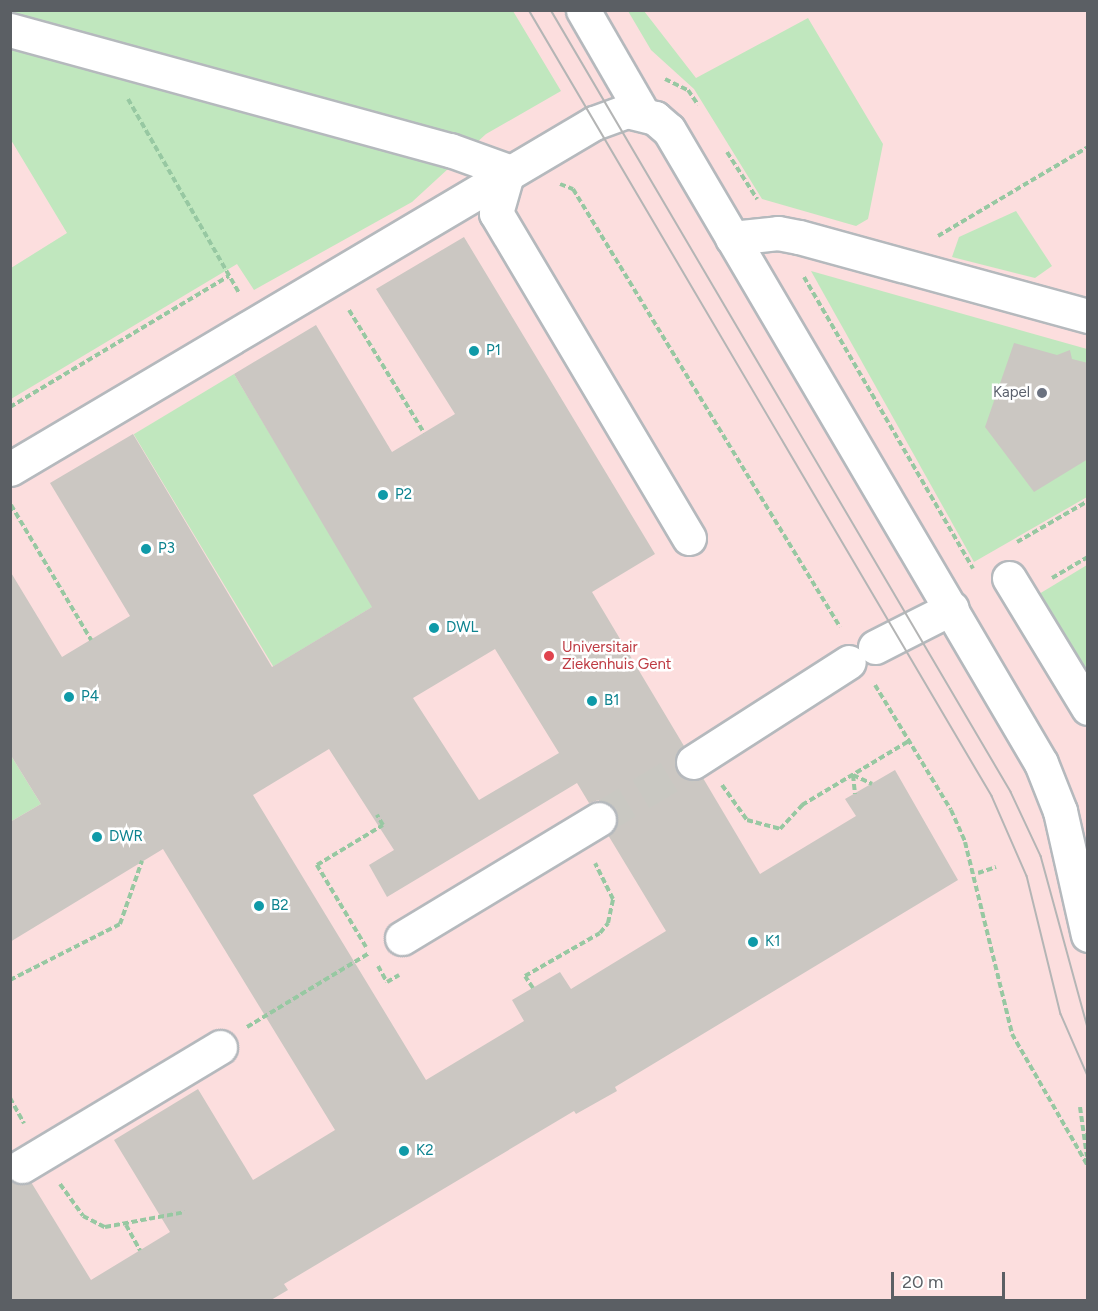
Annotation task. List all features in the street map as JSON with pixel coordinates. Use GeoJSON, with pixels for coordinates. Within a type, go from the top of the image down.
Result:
{"type":"FeatureCollection","features":[{"type":"Feature","properties":{"kind":"lane"},"geometry":{"type":"LineString","coordinates":[[583,10],[643,114],[669,130],[952,608],[1041,763],[1060,811],[1088,935]]}},
{"type":"Feature","properties":{"kind":"lane"},"geometry":{"type":"LineString","coordinates":[[10,30],[102,53],[508,171]]}},
{"type":"Feature","properties":{"kind":"lane"},"geometry":{"type":"LineString","coordinates":[[10,469],[508,171],[612,114],[643,114]]}},
{"type":"Feature","properties":{"kind":"lane"},"geometry":{"type":"LineString","coordinates":[[508,171],[496,213],[688,538]]}},
{"type":"Feature","properties":{"kind":"lane"},"geometry":{"type":"LineString","coordinates":[[732,238],[778,233],[896,262],[1088,316]]}},
{"type":"Feature","properties":{"kind":"lane"},"geometry":{"type":"LineString","coordinates":[[995,570],[1088,708]]}},
{"type":"Feature","properties":{"kind":"lane"},"geometry":{"type":"LineString","coordinates":[[704,770],[862,654],[952,608]]}},
{"type":"Feature","properties":{"kind":"lane"},"geometry":{"type":"LineString","coordinates":[[402,938],[599,819]]}},
{"type":"Feature","properties":{"kind":"lane"},"geometry":{"type":"LineString","coordinates":[[31,1160],[220,1047]]}},
{"type":"Feature","properties":{"kind":"path"},"geometry":{"type":"LineString","coordinates":[[102,53],[256,322]]}},
{"type":"Feature","properties":{"kind":"path"},"geometry":{"type":"LineString","coordinates":[[896,262],[1088,147]]}},
{"type":"Feature","properties":{"kind":"path"},"geometry":{"type":"LineString","coordinates":[[797,265],[972,568],[995,570]]}},
{"type":"Feature","properties":{"kind":"path"},"geometry":{"type":"LineString","coordinates":[[10,407],[230,276]]}},
{"type":"Feature","properties":{"kind":"path"},"geometry":{"type":"LineString","coordinates":[[345,304],[424,433]]}},
{"type":"Feature","properties":{"kind":"path"},"geometry":{"type":"LineString","coordinates":[[1011,546],[1088,501]]}},
{"type":"Feature","properties":{"kind":"path"},"geometry":{"type":"LineString","coordinates":[[10,504],[91,640]]}},
{"type":"Feature","properties":{"kind":"path"},"geometry":{"type":"LineString","coordinates":[[704,770],[747,820],[768,830],[780,829],[802,805],[909,741]]}},
{"type":"Feature","properties":{"kind":"path"},"geometry":{"type":"LineString","coordinates":[[853,775],[872,784]]}},
{"type":"Feature","properties":{"kind":"path"},"geometry":{"type":"LineString","coordinates":[[853,775],[855,794]]}},
{"type":"Feature","properties":{"kind":"path"},"geometry":{"type":"LineString","coordinates":[[533,988],[525,976],[600,933],[608,923],[612,893],[592,858]]}},
{"type":"Feature","properties":{"kind":"path"},"geometry":{"type":"LineString","coordinates":[[10,980],[120,924],[142,861]]}},
{"type":"Feature","properties":{"kind":"path"},"geometry":{"type":"LineString","coordinates":[[978,873],[996,867]]}},
{"type":"Feature","properties":{"kind":"path"},"geometry":{"type":"LineString","coordinates":[[264,1015],[369,952]]}},
{"type":"Feature","properties":{"kind":"path"},"geometry":{"type":"LineString","coordinates":[[10,1098],[31,1160],[83,1216],[105,1227],[126,1225],[185,1212]]}},
{"type":"Feature","properties":{"kind":"path"},"geometry":{"type":"LineString","coordinates":[[1080,1107],[1087,1156]]}},
{"type":"Feature","properties":{"kind":"path"},"geometry":{"type":"LineString","coordinates":[[126,1225],[140,1250]]}},
{"type":"Feature","properties":{"kind":"shaded area","name":"Universitair Ziekenhuis Gent"},"geometry":{"type":"Polygon","coordinates":[[[11,11],[1087,11],[1087,1300],[11,1300],[11,11]]]}},
{"type":"Feature","properties":{"kind":"green space"},"geometry":{"type":"Polygon","coordinates":[[[11,11],[513,11],[561,91],[486,134],[412,202],[254,290],[237,264],[11,399],[11,268],[67,233],[11,140],[11,11]]]}},
{"type":"Feature","properties":{"kind":"green space"},"geometry":{"type":"Polygon","coordinates":[[[628,11],[644,11],[696,78],[808,18],[883,144],[868,219],[856,226],[762,199],[694,89],[651,50],[628,11]]]}},
{"type":"Feature","properties":{"kind":"green space"},"geometry":{"type":"Polygon","coordinates":[[[1016,211],[1052,266],[1035,278],[952,257],[959,237],[1016,211]]]}},
{"type":"Feature","properties":{"kind":"green space"},"geometry":{"type":"Polygon","coordinates":[[[811,271],[1087,349],[1087,497],[974,562],[811,271]]]}},
{"type":"Feature","properties":{"kind":"green space"},"geometry":{"type":"Polygon","coordinates":[[[234,374],[374,606],[273,667],[134,434],[234,374]]]}},
{"type":"Feature","properties":{"kind":"green space"},"geometry":{"type":"Polygon","coordinates":[[[1087,565],[1087,676],[1039,594],[1087,565]]]}},
{"type":"Feature","properties":{"kind":"green space"},"geometry":{"type":"Polygon","coordinates":[[[10,754],[41,804],[10,822],[10,754]]]}},
{"type":"Feature","properties":{"kind":"building"},"geometry":{"type":"Polygon","coordinates":[[[464,237],[655,554],[592,592],[684,746],[676,754],[678,773],[693,781],[703,778],[760,874],[856,816],[845,799],[895,770],[958,880],[615,1087],[617,1091],[576,1114],[574,1111],[284,1284],[288,1290],[271,1300],[10,1300],[10,1180],[31,1182],[91,1280],[170,1232],[114,1140],[198,1089],[253,1180],[335,1130],[163,849],[10,942],[10,822],[41,804],[10,754],[10,571],[62,657],[130,616],[50,483],[133,434],[272,667],[372,607],[234,374],[316,325],[392,452],[455,414],[376,289],[464,237]],[[495,649],[413,698],[479,800],[559,753],[495,649]],[[329,749],[253,795],[426,1080],[524,1021],[512,1000],[560,972],[571,989],[666,931],[608,835],[618,819],[615,809],[599,800],[589,803],[577,783],[387,897],[369,865],[394,850],[329,749]]]}},
{"type":"Feature","properties":{"kind":"building","name":"Kapel"},"geometry":{"type":"Polygon","coordinates":[[[1014,343],[1057,355],[1070,350],[1072,359],[1088,363],[1088,459],[1034,492],[985,427],[1014,343]]]}},
{"type":"Feature","properties":{"kind":"tunnel"},"geometry":{"type":"LineString","coordinates":[[599,819],[693,762]]}},
{"type":"Feature","properties":{"kind":"tram line"},"geometry":{"type":"LineString","coordinates":[[529,10],[992,796],[1027,876],[1061,1014],[1088,1076]]}},
{"type":"Feature","properties":{"kind":"tram line"},"geometry":{"type":"LineString","coordinates":[[551,10],[1011,792],[1041,856],[1088,1028]]}},
{"type":"Feature","properties":{"kind":"place","name":"P1"},"geometry":{"type":"Point","coordinates":[474,351]}},
{"type":"Feature","properties":{"kind":"place","name":"Kapel"},"geometry":{"type":"Point","coordinates":[1042,393]}},
{"type":"Feature","properties":{"kind":"place","name":"P2"},"geometry":{"type":"Point","coordinates":[383,495]}},
{"type":"Feature","properties":{"kind":"place","name":"P3"},"geometry":{"type":"Point","coordinates":[146,549]}},
{"type":"Feature","properties":{"kind":"place","name":"DWL"},"geometry":{"type":"Point","coordinates":[434,628]}},
{"type":"Feature","properties":{"kind":"place","name":"Universitair Ziekenhuis Gent"},"geometry":{"type":"Point","coordinates":[549,656]}},
{"type":"Feature","properties":{"kind":"place","name":"P4"},"geometry":{"type":"Point","coordinates":[69,697]}},
{"type":"Feature","properties":{"kind":"place","name":"B1"},"geometry":{"type":"Point","coordinates":[592,701]}},
{"type":"Feature","properties":{"kind":"place","name":"DWR"},"geometry":{"type":"Point","coordinates":[97,837]}},
{"type":"Feature","properties":{"kind":"place","name":"B2"},"geometry":{"type":"Point","coordinates":[259,906]}},
{"type":"Feature","properties":{"kind":"place","name":"K1"},"geometry":{"type":"Point","coordinates":[753,942]}},
{"type":"Feature","properties":{"kind":"place","name":"K2"},"geometry":{"type":"Point","coordinates":[404,1151]}}]}
